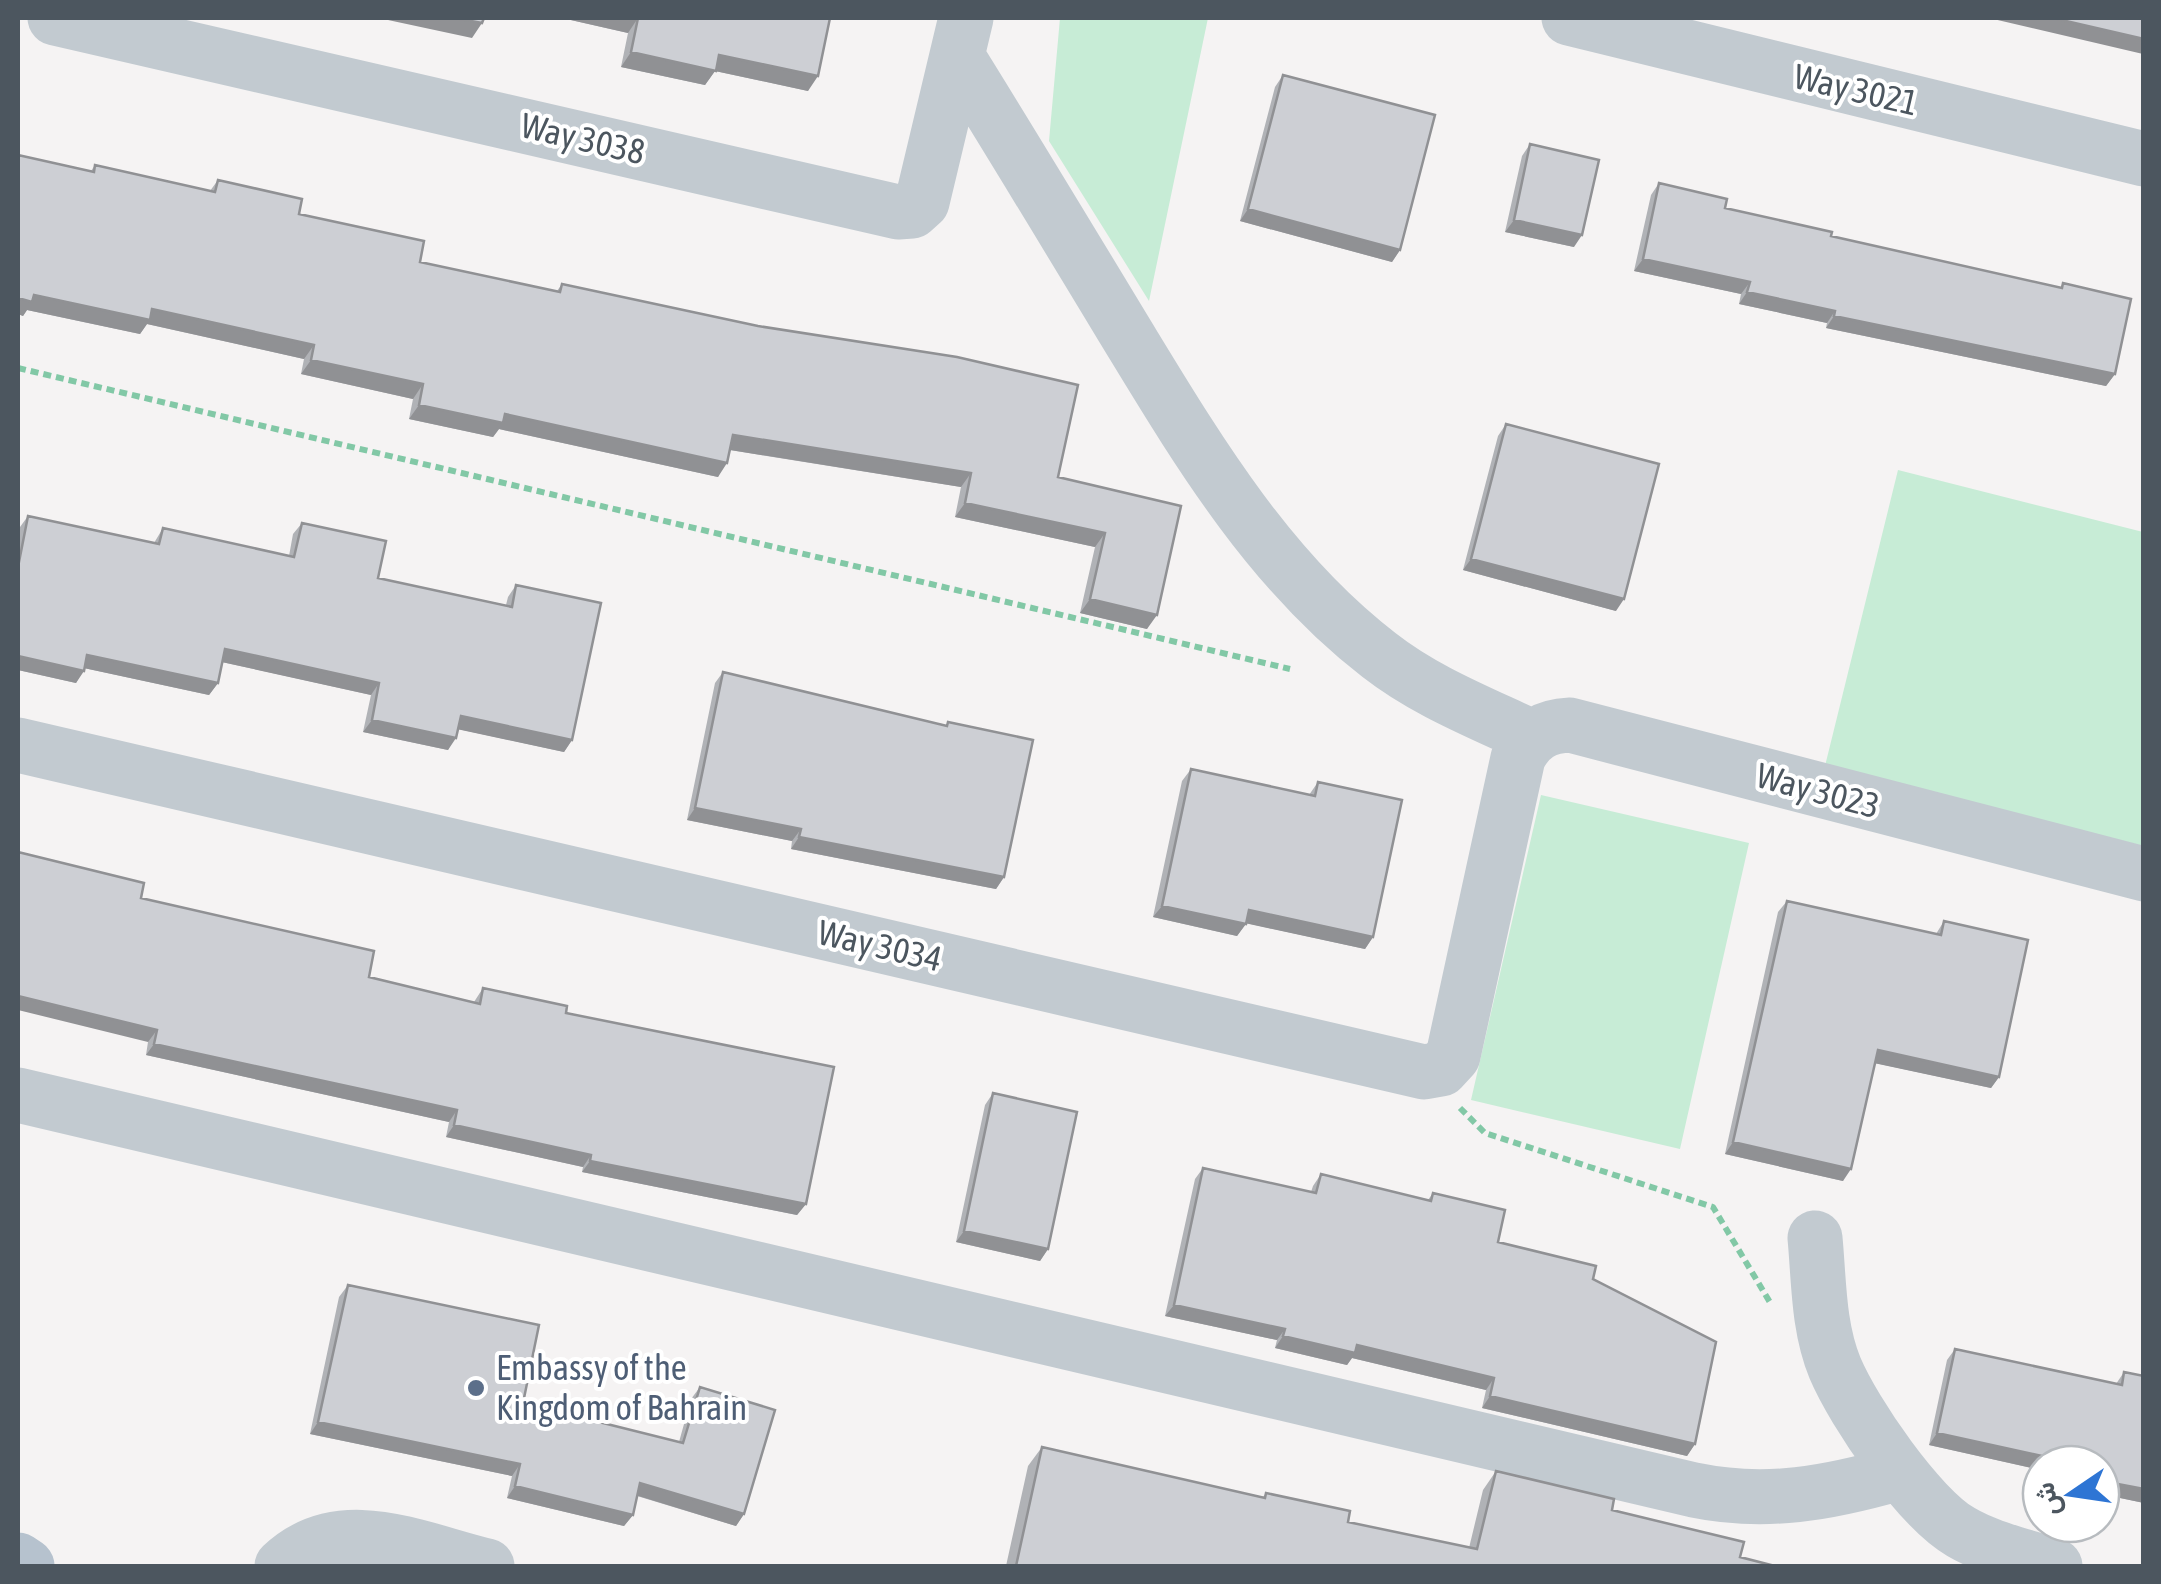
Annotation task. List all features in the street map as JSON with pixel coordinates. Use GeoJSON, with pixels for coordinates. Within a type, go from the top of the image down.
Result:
{"type":"FeatureCollection","features":[{"type":"Feature","properties":{"kind":"main road"},"geometry":{"type":"LineString","coordinates":[[18,1560],[27,1566]]}},
{"type":"Feature","properties":{"kind":"street","name":"Way 3038"},"geometry":{"type":"LineString","coordinates":[[56,18],[898,212],[912,212],[922,202],[962,37]]}},
{"type":"Feature","properties":{"kind":"street","name":"Way 3021"},"geometry":{"type":"LineString","coordinates":[[1570,18],[2144,158]]}},
{"type":"Feature","properties":{"kind":"street"},"geometry":{"type":"LineString","coordinates":[[962,37],[1198,452],[1260,534],[1332,614],[1379,655],[1523,754],[1453,1056],[1441,1069],[1424,1072]]}},
{"type":"Feature","properties":{"kind":"street","name":"Way 3023"},"geometry":{"type":"LineString","coordinates":[[1523,754],[1544,729],[1570,725],[2144,874]]}},
{"type":"Feature","properties":{"kind":"street","name":"Way 3034"},"geometry":{"type":"LineString","coordinates":[[18,746],[1424,1072]]}},
{"type":"Feature","properties":{"kind":"street"},"geometry":{"type":"LineString","coordinates":[[18,1095],[1727,1497],[1794,1497],[1900,1473]]}},
{"type":"Feature","properties":{"kind":"street"},"geometry":{"type":"LineString","coordinates":[[1815,1238],[1822,1316],[1835,1368],[1900,1473],[1934,1512],[1962,1533],[2055,1566]]}},
{"type":"Feature","properties":{"kind":"street"},"geometry":{"type":"LineString","coordinates":[[282,1566],[303,1546],[354,1534],[487,1566]]}},
{"type":"Feature","properties":{"kind":"path"},"geometry":{"type":"LineString","coordinates":[[18,368],[1290,669]]}},
{"type":"Feature","properties":{"kind":"path"},"geometry":{"type":"LineString","coordinates":[[1424,1072],[1485,1133],[1713,1207],[1774,1309]]}},
{"type":"Feature","properties":{"kind":"green space"},"geometry":{"type":"Polygon","coordinates":[[[1060,18],[1208,18],[1149,301],[1049,141],[1060,18]]]}},
{"type":"Feature","properties":{"kind":"green space"},"geometry":{"type":"Polygon","coordinates":[[[1898,470],[2143,532],[2143,846],[1825,766],[1898,470]]]}},
{"type":"Feature","properties":{"kind":"green space"},"geometry":{"type":"Polygon","coordinates":[[[1541,795],[1749,843],[1680,1149],[1471,1100],[1541,795]]]}},
{"type":"Feature","properties":{"kind":"building"},"geometry":{"type":"Polygon","coordinates":[[[455,18],[484,18],[482,23],[455,18]]]}},
{"type":"Feature","properties":{"kind":"building"},"geometry":{"type":"Polygon","coordinates":[[[638,18],[830,18],[818,76],[719,55],[716,71],[631,52],[638,18]]]}},
{"type":"Feature","properties":{"kind":"building"},"geometry":{"type":"Polygon","coordinates":[[[2053,18],[2144,18],[2144,39],[2053,18]]]}},
{"type":"Feature","properties":{"kind":"building"},"geometry":{"type":"Polygon","coordinates":[[[1283,75],[1435,115],[1400,250],[1248,209],[1283,75]]]}},
{"type":"Feature","properties":{"kind":"building"},"geometry":{"type":"Polygon","coordinates":[[[1530,144],[1599,160],[1582,235],[1514,220],[1530,144]]]}},
{"type":"Feature","properties":{"kind":"building"},"geometry":{"type":"Polygon","coordinates":[[[18,155],[94,172],[95,165],[215,192],[218,180],[302,199],[299,214],[424,241],[420,262],[560,292],[562,284],[758,326],[957,357],[1078,385],[1058,477],[1181,506],[1157,615],[1090,599],[1105,533],[965,503],[971,473],[733,435],[727,463],[505,414],[503,423],[419,405],[423,384],[311,360],[314,345],[152,309],[150,320],[34,295],[32,302],[18,298],[18,155]]]}},
{"type":"Feature","properties":{"kind":"building"},"geometry":{"type":"Polygon","coordinates":[[[1659,183],[1727,199],[1725,208],[1832,232],[1831,236],[2062,288],[2063,283],[2131,299],[2115,374],[1834,316],[1835,311],[1747,292],[1750,282],[1643,259],[1659,183]]]}},
{"type":"Feature","properties":{"kind":"building"},"geometry":{"type":"Polygon","coordinates":[[[1506,424],[1659,464],[1624,599],[1471,559],[1506,424]]]}},
{"type":"Feature","properties":{"kind":"building"},"geometry":{"type":"Polygon","coordinates":[[[28,516],[159,544],[163,528],[294,557],[302,523],[386,541],[378,578],[512,607],[516,585],[601,603],[572,740],[461,716],[456,738],[372,720],[379,683],[225,649],[218,683],[87,655],[84,671],[18,656],[18,567],[28,516]]]}},
{"type":"Feature","properties":{"kind":"building"},"geometry":{"type":"Polygon","coordinates":[[[723,672],[947,726],[948,722],[1033,740],[1004,877],[799,837],[801,829],[695,808],[723,672]]]}},
{"type":"Feature","properties":{"kind":"building"},"geometry":{"type":"Polygon","coordinates":[[[1191,769],[1315,796],[1318,782],[1402,800],[1373,937],[1249,910],[1246,924],[1162,906],[1191,769]]]}},
{"type":"Feature","properties":{"kind":"building"},"geometry":{"type":"Polygon","coordinates":[[[18,852],[144,883],[141,898],[374,951],[369,977],[480,1004],[483,988],[567,1006],[566,1013],[834,1067],[806,1204],[590,1161],[591,1155],[454,1125],[457,1110],[154,1044],[157,1030],[18,996],[18,852]]]}},
{"type":"Feature","properties":{"kind":"building"},"geometry":{"type":"Polygon","coordinates":[[[1787,901],[1941,935],[1944,921],[2028,940],[1999,1077],[1878,1050],[1851,1169],[1733,1142],[1787,901]]]}},
{"type":"Feature","properties":{"kind":"building"},"geometry":{"type":"Polygon","coordinates":[[[993,1093],[1077,1112],[1048,1249],[964,1231],[993,1093]]]}},
{"type":"Feature","properties":{"kind":"building"},"geometry":{"type":"Polygon","coordinates":[[[1203,1168],[1316,1193],[1321,1174],[1431,1201],[1433,1193],[1505,1210],[1498,1242],[1596,1266],[1593,1279],[1716,1342],[1695,1444],[1490,1396],[1494,1378],[1357,1345],[1355,1353],[1283,1336],[1285,1329],[1174,1305],[1203,1168]]]}},
{"type":"Feature","properties":{"kind":"building"},"geometry":{"type":"Polygon","coordinates":[[[348,1285],[539,1325],[523,1403],[683,1443],[700,1387],[775,1410],[744,1514],[640,1483],[633,1515],[515,1486],[520,1464],[318,1422],[348,1285]]]}},
{"type":"Feature","properties":{"kind":"building"},"geometry":{"type":"Polygon","coordinates":[[[1955,1349],[2122,1385],[2124,1372],[2144,1376],[2144,1489],[2121,1485],[2121,1444],[2021,1444],[2021,1451],[1937,1433],[1955,1349]]]}},
{"type":"Feature","properties":{"kind":"building"},"geometry":{"type":"Polygon","coordinates":[[[1042,1447],[1265,1498],[1266,1493],[1350,1511],[1348,1522],[1477,1549],[1496,1471],[1614,1499],[1612,1510],[1744,1542],[1740,1557],[1775,1566],[1016,1566],[1042,1447]]]}},
{"type":"Feature","properties":{"kind":"place","name":"Embassy of the Kingdom of Bahrain"},"geometry":{"type":"Point","coordinates":[476,1388]}}]}
